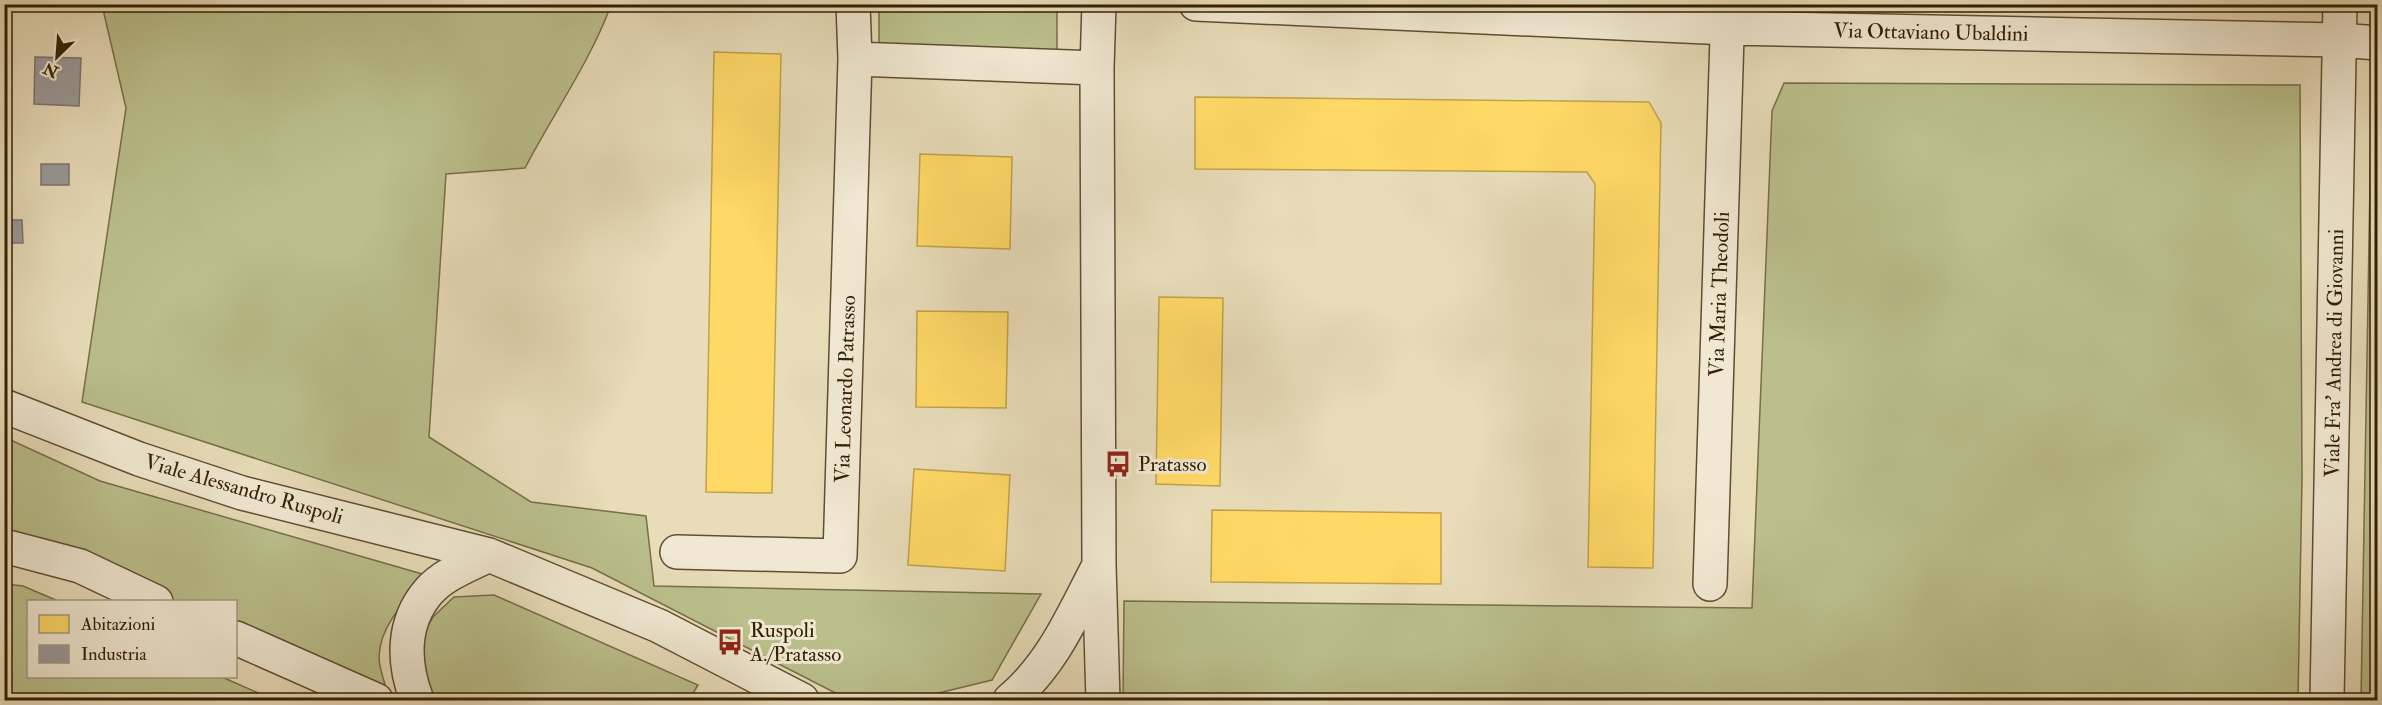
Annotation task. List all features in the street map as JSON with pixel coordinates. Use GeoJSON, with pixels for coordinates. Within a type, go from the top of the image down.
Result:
{"type":"FeatureCollection","features":[{"type":"Feature","properties":{"kind":"street","name":"Via Leonardo Patrasso"},"geometry":{"type":"LineString","coordinates":[[677,552],[840,556],[855,59],[853,4]]}},
{"type":"Feature","properties":{"kind":"street"},"geometry":{"type":"LineString","coordinates":[[1099,4],[1097,68],[1099,565],[1103,700]]}},
{"type":"Feature","properties":{"kind":"street","name":"Via Ottaviano Ubaldini"},"geometry":{"type":"LineString","coordinates":[[1196,4],[1728,16],[2339,39],[2378,43]]}},
{"type":"Feature","properties":{"kind":"street","name":"Viale Fra' Andrea di Giovanni"},"geometry":{"type":"LineString","coordinates":[[2327,700],[2340,4]]}},
{"type":"Feature","properties":{"kind":"street","name":"Via Maria Theodoli"},"geometry":{"type":"LineString","coordinates":[[1710,584],[1728,16]]}},
{"type":"Feature","properties":{"kind":"street"},"geometry":{"type":"LineString","coordinates":[[855,59],[1097,68]]}},
{"type":"Feature","properties":{"kind":"street","name":"Viale Alessandro Ruspoli"},"geometry":{"type":"LineString","coordinates":[[4,406],[139,459],[242,493],[489,555],[659,626],[802,700]]}},
{"type":"Feature","properties":{"kind":"street"},"geometry":{"type":"LineString","coordinates":[[4,546],[80,567],[152,600]]}},
{"type":"Feature","properties":{"kind":"street"},"geometry":{"type":"LineString","coordinates":[[417,700],[406,656],[409,630],[417,612],[430,590],[441,581],[489,555]]}},
{"type":"Feature","properties":{"kind":"street"},"geometry":{"type":"LineString","coordinates":[[1010,700],[1037,675],[1049,659],[1099,565]]}},
{"type":"Feature","properties":{"kind":"street"},"geometry":{"type":"LineString","coordinates":[[237,638],[376,700]]}},
{"type":"Feature","properties":{"kind":"green space"},"geometry":{"type":"Polygon","coordinates":[[[102,5],[611,5],[593,47],[525,168],[446,174],[429,437],[531,502],[646,516],[654,586],[1041,594],[992,680],[910,700],[849,700],[592,568],[82,402],[126,108],[102,5]]]}},
{"type":"Feature","properties":{"kind":"green space"},"geometry":{"type":"Polygon","coordinates":[[[879,5],[1057,5],[1057,52],[879,50],[879,5]]]}},
{"type":"Feature","properties":{"kind":"green space"},"geometry":{"type":"Polygon","coordinates":[[[1784,83],[2300,85],[2302,479],[2298,700],[1123,700],[1124,601],[1752,608],[1772,111],[1784,83]]]}},
{"type":"Feature","properties":{"kind":"green space"},"geometry":{"type":"Polygon","coordinates":[[[2377,95],[2378,700],[2361,700],[2371,127],[2373,105],[2377,95]]]}},
{"type":"Feature","properties":{"kind":"green space"},"geometry":{"type":"Polygon","coordinates":[[[4,437],[100,481],[429,576],[396,613],[384,633],[379,662],[389,698],[237,632],[237,600],[168,600],[5,541],[4,437]]]}},
{"type":"Feature","properties":{"kind":"green space"},"geometry":{"type":"Polygon","coordinates":[[[5,584],[23,586],[56,600],[27,600],[27,678],[224,678],[274,700],[5,700],[5,584]]]}},
{"type":"Feature","properties":{"kind":"green space"},"geometry":{"type":"Polygon","coordinates":[[[494,595],[698,685],[689,700],[433,700],[417,681],[424,632],[433,617],[454,597],[494,595]]]}},
{"type":"Feature","properties":{"kind":"building: Abitazioni"},"geometry":{"type":"Polygon","coordinates":[[[714,52],[781,54],[772,493],[706,492],[714,52]]]}},
{"type":"Feature","properties":{"kind":"building: Abitazioni"},"geometry":{"type":"Polygon","coordinates":[[[1195,97],[1649,102],[1661,123],[1653,568],[1588,567],[1595,184],[1587,172],[1195,169],[1195,97]]]}},
{"type":"Feature","properties":{"kind":"building: Abitazioni"},"geometry":{"type":"Polygon","coordinates":[[[920,154],[1012,157],[1010,249],[917,246],[920,154]]]}},
{"type":"Feature","properties":{"kind":"building: Abitazioni"},"geometry":{"type":"Polygon","coordinates":[[[1159,297],[1223,298],[1220,486],[1156,484],[1159,297]]]}},
{"type":"Feature","properties":{"kind":"building: Abitazioni"},"geometry":{"type":"Polygon","coordinates":[[[917,311],[1008,312],[1006,408],[916,407],[917,311]]]}},
{"type":"Feature","properties":{"kind":"building: Abitazioni"},"geometry":{"type":"Polygon","coordinates":[[[914,469],[1010,475],[1005,571],[908,565],[914,469]]]}},
{"type":"Feature","properties":{"kind":"building: Abitazioni"},"geometry":{"type":"Polygon","coordinates":[[[1212,510],[1441,513],[1441,584],[1211,582],[1212,510]]]}},
{"type":"Feature","properties":{"kind":"building: Industria"},"geometry":{"type":"Polygon","coordinates":[[[35,57],[81,58],[79,106],[34,104],[35,57]]]}},
{"type":"Feature","properties":{"kind":"building: Industria"},"geometry":{"type":"Polygon","coordinates":[[[41,164],[69,164],[69,185],[41,185],[41,164]]]}},
{"type":"Feature","properties":{"kind":"building: Industria"},"geometry":{"type":"Polygon","coordinates":[[[4,220],[22,220],[23,243],[4,243],[4,220]]]}},
{"type":"Feature","properties":{"kind":"place","name":"Pratasso"},"geometry":{"type":"Point","coordinates":[1118,464]}},
{"type":"Feature","properties":{"kind":"place","name":"Ruspoli A./Pratasso"},"geometry":{"type":"Point","coordinates":[730,642]}}]}
